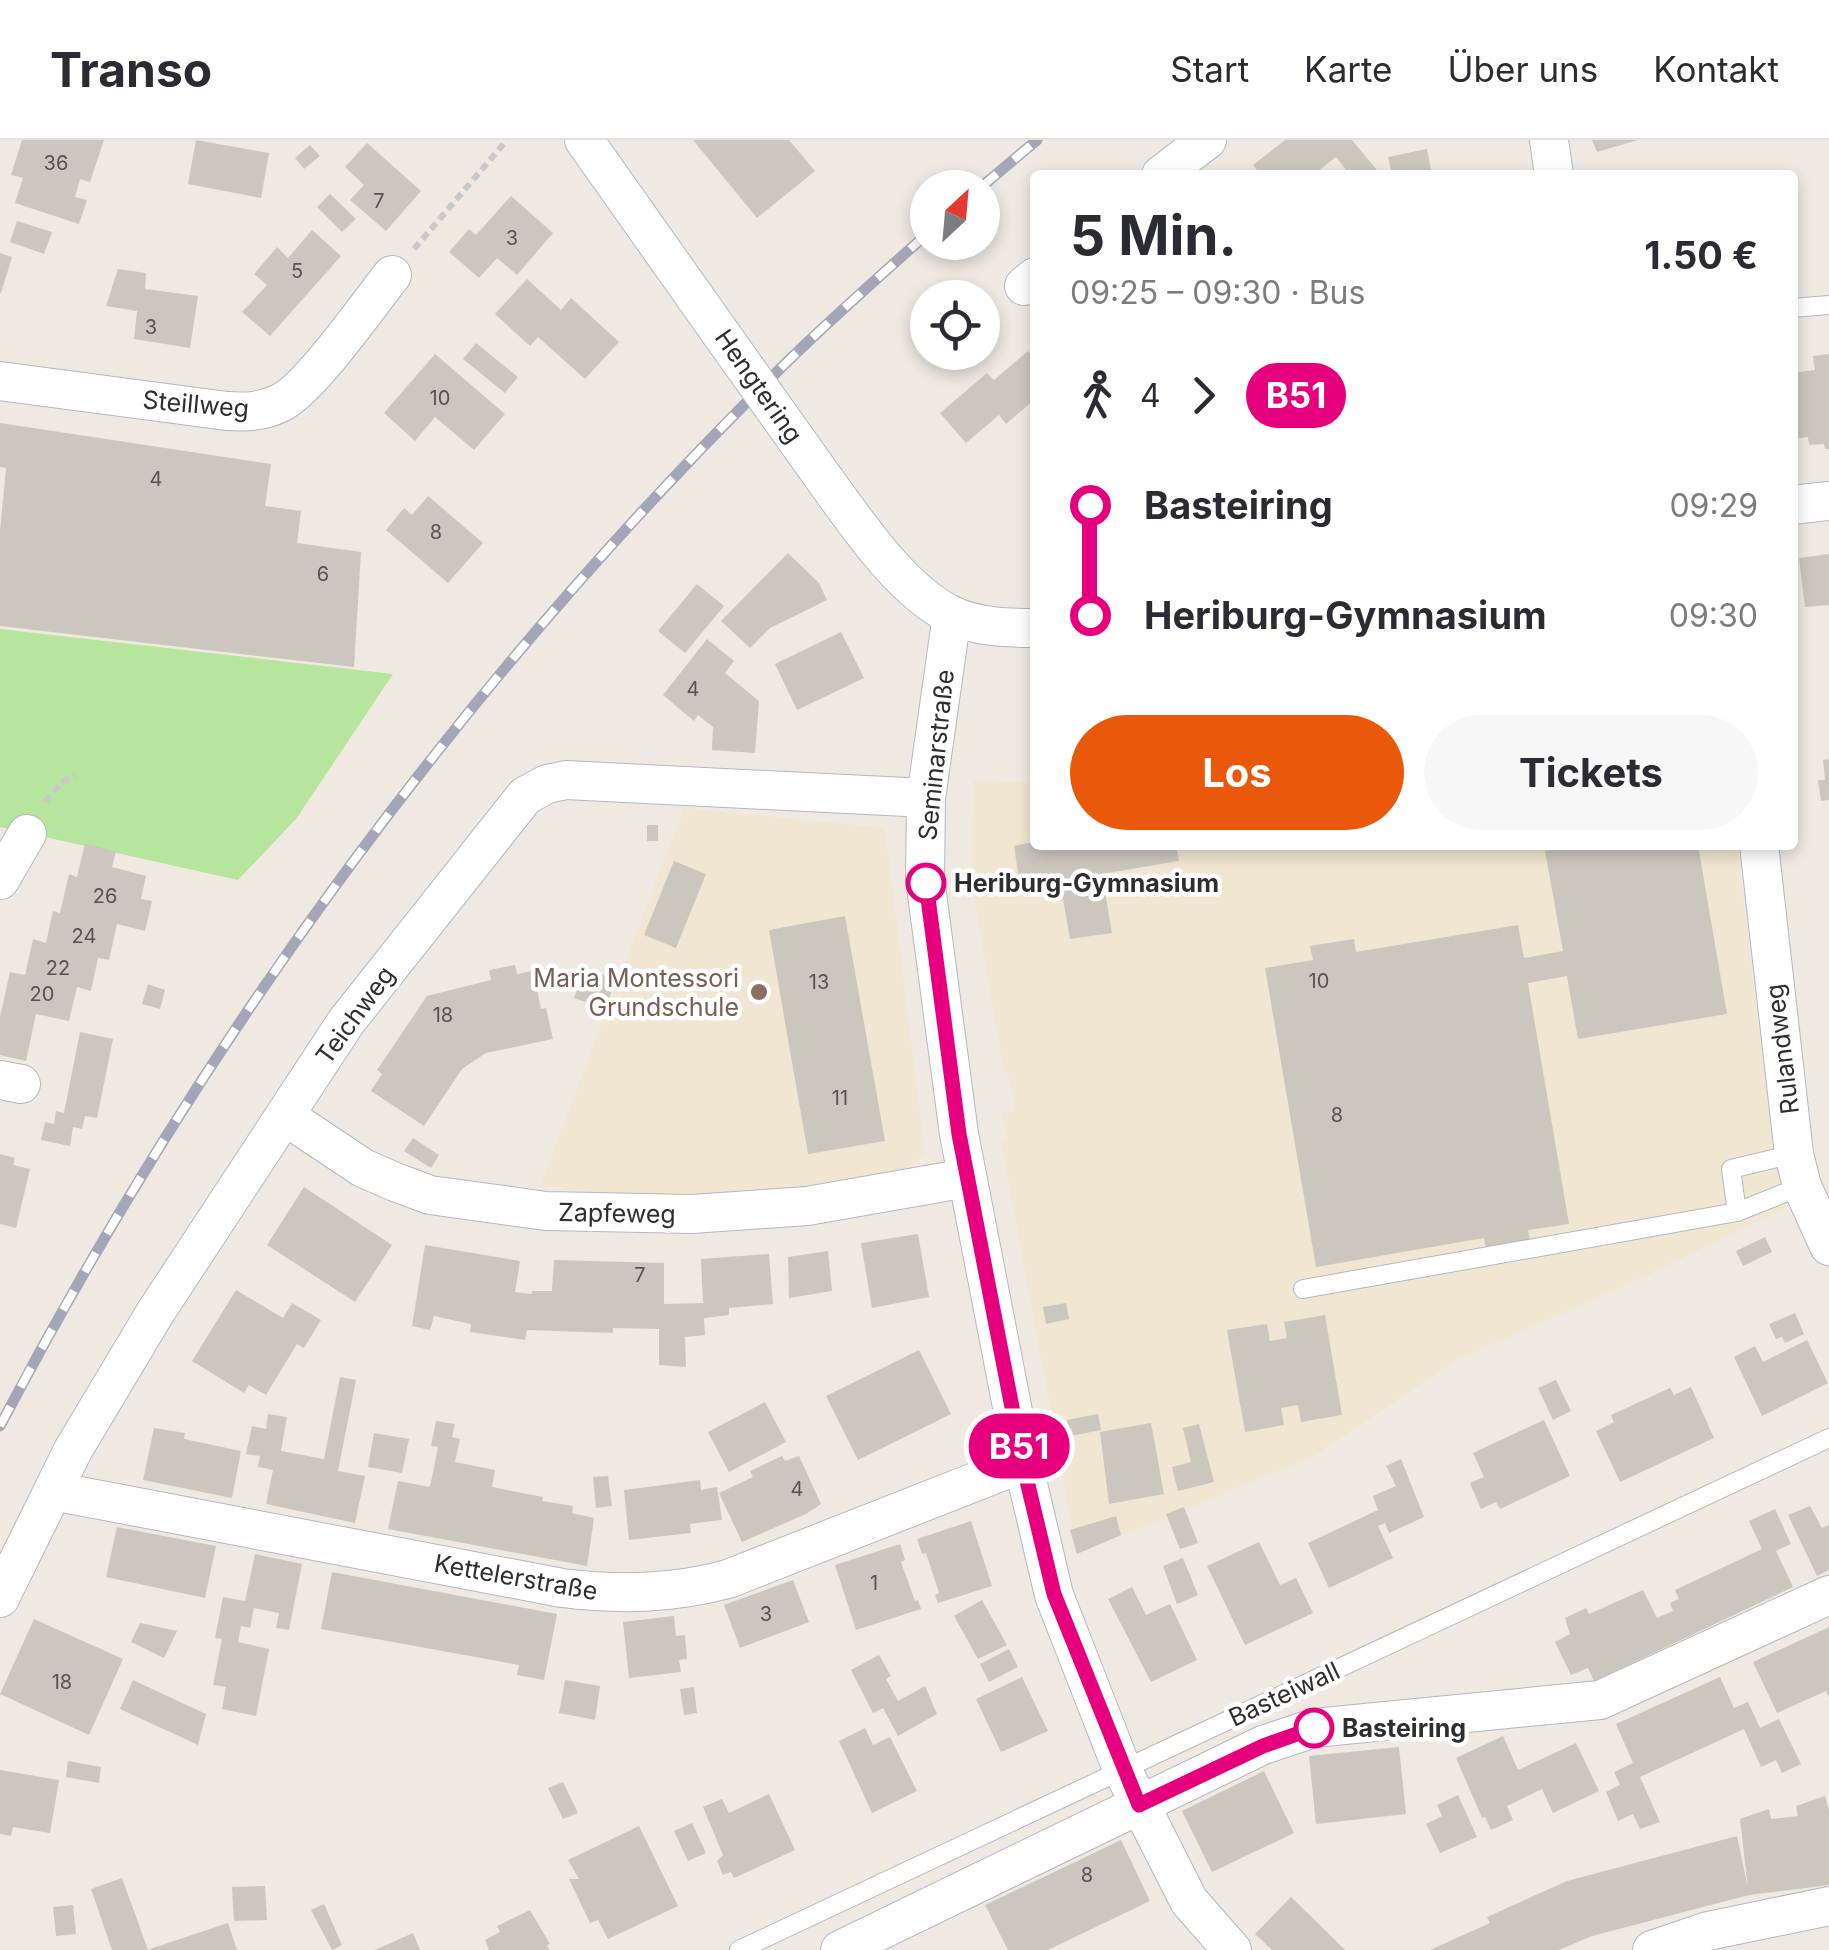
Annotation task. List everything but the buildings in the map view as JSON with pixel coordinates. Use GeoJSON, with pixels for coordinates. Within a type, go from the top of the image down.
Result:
{"type":"FeatureCollection","features":[{"type":"Feature","properties":{"kind":"street","name":"Hengtering"},"geometry":{"type":"LineString","coordinates":[[584,140],[858,527],[927,599],[952,616]]}},
{"type":"Feature","properties":{"kind":"street"},"geometry":{"type":"LineString","coordinates":[[1168,170],[1207,140]]}},
{"type":"Feature","properties":{"kind":"street"},"geometry":{"type":"LineString","coordinates":[[1548,140],[1553,170]]}},
{"type":"Feature","properties":{"kind":"street","name":"Steillweg"},"geometry":{"type":"LineString","coordinates":[[0,380],[227,412],[257,412],[284,402],[320,366],[392,275]]}},
{"type":"Feature","properties":{"kind":"street"},"geometry":{"type":"LineString","coordinates":[[1798,505],[1829,501]]}},
{"type":"Feature","properties":{"kind":"street"},"geometry":{"type":"LineString","coordinates":[[952,616],[980,624],[1030,628]]}},
{"type":"Feature","properties":{"kind":"street","name":"Seminarstraße"},"geometry":{"type":"LineString","coordinates":[[952,616],[926,798],[925,879],[959,1134],[1023,1464],[1054,1594],[1116,1754],[1189,1901],[1232,1950]]}},
{"type":"Feature","properties":{"kind":"street","name":"Teichweg"},"geometry":{"type":"LineString","coordinates":[[0,1598],[73,1450],[156,1312],[346,1022],[524,796],[547,784],[566,780],[926,798]]}},
{"type":"Feature","properties":{"kind":"street"},"geometry":{"type":"LineString","coordinates":[[0,880],[27,834]]}},
{"type":"Feature","properties":{"kind":"street","name":"Rulandweg"},"geometry":{"type":"LineString","coordinates":[[1760,850],[1798,1170],[1829,1246]]}},
{"type":"Feature","properties":{"kind":"street","name":"Zapfeweg"},"geometry":{"type":"LineString","coordinates":[[285,1116],[363,1168],[394,1182],[430,1195],[546,1211],[692,1214],[807,1206],[967,1178]]}},
{"type":"Feature","properties":{"kind":"street","name":"Kettelerstraße"},"geometry":{"type":"LineString","coordinates":[[53,1491],[562,1588],[614,1594],[691,1589],[728,1579],[1023,1464]]}},
{"type":"Feature","properties":{"kind":"street"},"geometry":{"type":"LineString","coordinates":[[840,1950],[1263,1746],[1314,1728],[1600,1700],[1829,1595]]}},
{"type":"Feature","properties":{"kind":"street"},"geometry":{"type":"LineString","coordinates":[[1652,1950],[1708,1931],[1829,1906]]}},
{"type":"Feature","properties":{"kind":"lane"},"geometry":{"type":"LineString","coordinates":[[1798,308],[1829,306]]}},
{"type":"Feature","properties":{"kind":"lane"},"geometry":{"type":"LineString","coordinates":[[1737,1212],[1730,1169],[1798,1170]]}},
{"type":"Feature","properties":{"kind":"lane"},"geometry":{"type":"LineString","coordinates":[[1303,1288],[1737,1212],[1798,1170]]}},
{"type":"Feature","properties":{"kind":"lane","name":"Basteiwall"},"geometry":{"type":"LineString","coordinates":[[739,1950],[1116,1754],[1829,1438]]}},
{"type":"Feature","properties":{"kind":"path"},"geometry":{"type":"LineString","coordinates":[[392,275],[507,140]]}},
{"type":"Feature","properties":{"kind":"shaded area","name":"Heriburg-Gymnasium"},"geometry":{"type":"Polygon","coordinates":[[[974,780],[1030,783],[1030,850],[1738,850],[1774,1150],[1789,1206],[1627,1285],[1456,1360],[1315,1456],[1077,1554],[1001,1141],[1007,1140],[1002,1114],[1015,1110],[1008,1072],[1004,1072],[971,877],[974,780]]]}},
{"type":"Feature","properties":{"kind":"shaded area","name":"Maria Montessori Grundschule"},"geometry":{"type":"Polygon","coordinates":[[[684,808],[885,828],[925,1155],[905,1169],[735,1200],[651,1198],[540,1186],[684,808]]]}},
{"type":"Feature","properties":{"kind":"green space"},"geometry":{"type":"Polygon","coordinates":[[[0,629],[393,674],[296,819],[238,880],[0,827],[0,629]]]}},
{"type":"Feature","properties":{"kind":"railway"},"geometry":{"type":"LineString","coordinates":[[1000,171],[1037,140]]}},
{"type":"Feature","properties":{"kind":"railway"},"geometry":{"type":"LineString","coordinates":[[0,1426],[80,1280],[165,1138],[352,863],[453,732],[559,604],[671,481],[804,346],[910,249]]}},
{"type":"Feature","properties":{"kind":"bus line","name":"B51"},"geometry":{"type":"LineString","coordinates":[[926,883],[959,1134],[1023,1464],[1054,1594],[1122,1769],[1139,1805],[1263,1746],[1314,1728]]}},
{"type":"Feature","properties":{"kind":"place","name":"Heriburg-Gymnasium"},"geometry":{"type":"Point","coordinates":[926,883]}},
{"type":"Feature","properties":{"kind":"place","name":"Maria Montessori Grundschule"},"geometry":{"type":"Point","coordinates":[759,992]}},
{"type":"Feature","properties":{"kind":"place","name":"Basteiring"},"geometry":{"type":"Point","coordinates":[1314,1728]}}]}
